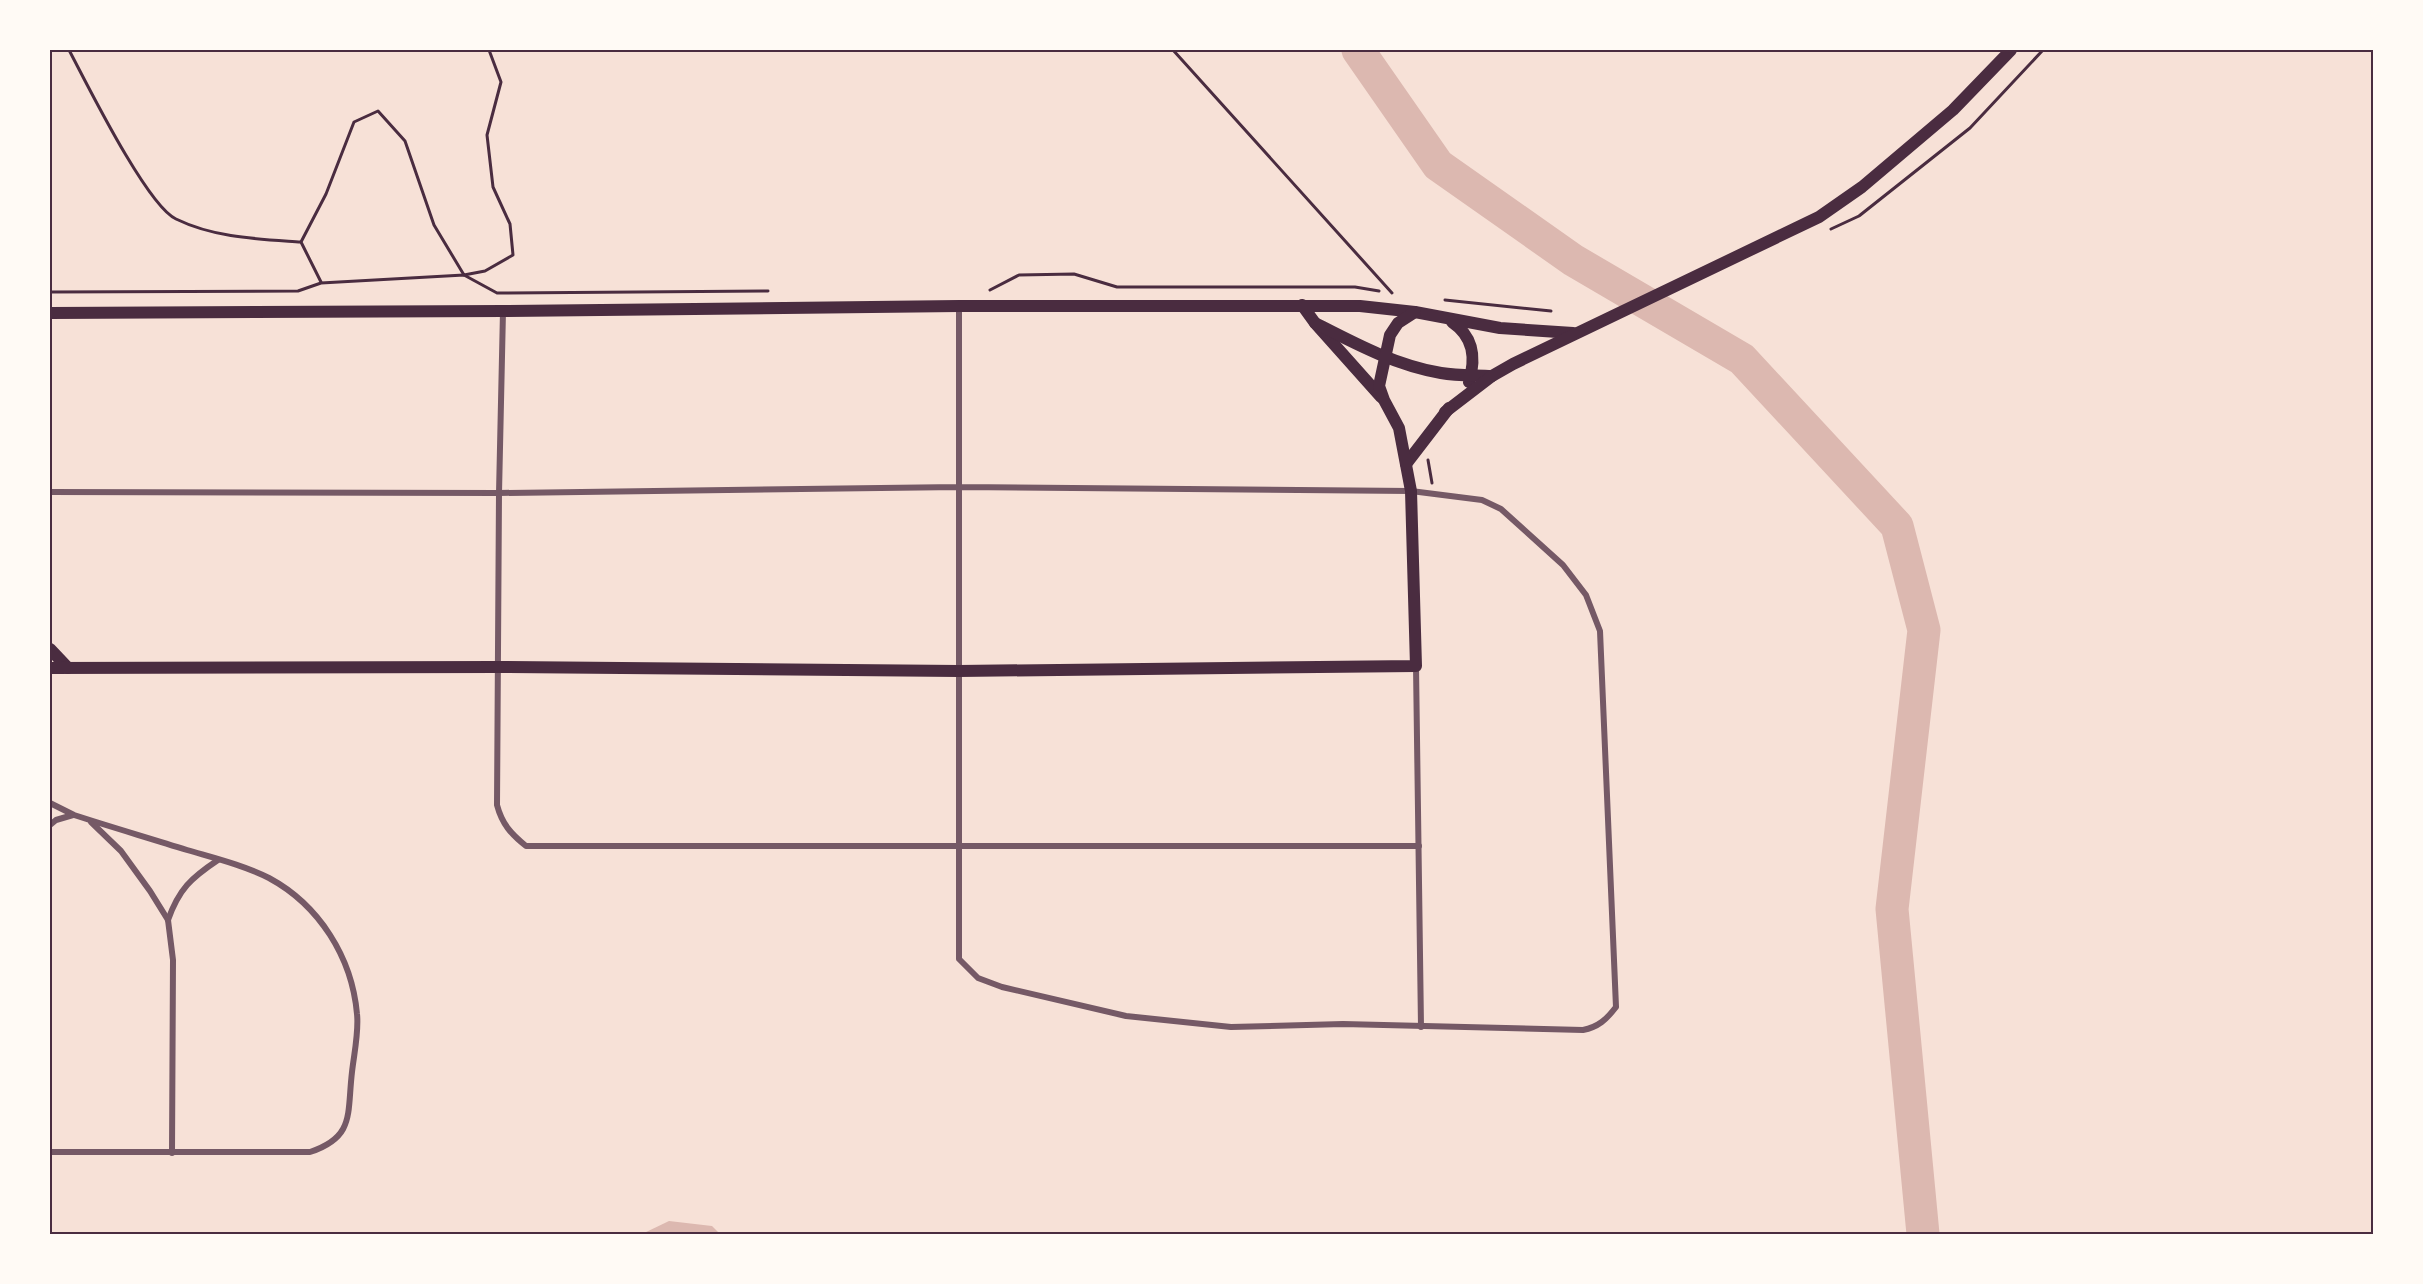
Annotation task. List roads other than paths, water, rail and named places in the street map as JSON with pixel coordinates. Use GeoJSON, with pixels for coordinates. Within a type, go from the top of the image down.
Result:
{"type":"FeatureCollection","features":[{"type":"Feature","properties":{"kind":"main road"},"geometry":{"type":"LineString","coordinates":[[1445,412],[1492,376],[1573,333],[1819,217],[1862,186],[1953,110],[2011,50]]}},
{"type":"Feature","properties":{"kind":"main road"},"geometry":{"type":"LineString","coordinates":[[50,313],[1302,305],[1360,306],[1415,312],[1500,328],[1573,333]]}},
{"type":"Feature","properties":{"kind":"main road"},"geometry":{"type":"LineString","coordinates":[[1302,305],[1315,323],[1384,400]]}},
{"type":"Feature","properties":{"kind":"main road"},"geometry":{"type":"LineString","coordinates":[[50,668],[498,667],[959,671],[1416,666],[1412,491],[1399,428],[1379,386],[1390,335],[1398,323],[1415,312]]}},
{"type":"Feature","properties":{"kind":"main road"},"geometry":{"type":"LineString","coordinates":[[1406,464],[1445,412],[1468,386],[1473,353],[1468,337],[1461,328],[1448,319]]}},
{"type":"Feature","properties":{"kind":"main road"},"geometry":{"type":"LineString","coordinates":[[1315,323],[1384,357],[1443,374],[1492,376]]}},
{"type":"Feature","properties":{"kind":"main road"},"geometry":{"type":"LineString","coordinates":[[50,649],[68,668]]}},
{"type":"Feature","properties":{"kind":"street"},"geometry":{"type":"LineString","coordinates":[[50,492],[499,493],[959,487],[1412,491],[1434,492],[1482,500],[1502,509],[1563,565],[1586,595],[1600,631],[1616,1008],[1605,1021],[1583,1030],[1343,1024],[1231,1028],[1126,1016],[1002,987],[978,978],[959,959],[959,487],[959,306]]}},
{"type":"Feature","properties":{"kind":"street"},"geometry":{"type":"LineString","coordinates":[[503,311],[497,805],[501,818],[510,832],[526,846],[1419,846]]}},
{"type":"Feature","properties":{"kind":"street"},"geometry":{"type":"LineString","coordinates":[[1416,666],[1420,1027]]}},
{"type":"Feature","properties":{"kind":"street"},"geometry":{"type":"LineString","coordinates":[[50,803],[74,815],[249,870],[281,885],[326,927],[344,957],[354,993],[357,1016],[347,1121],[339,1137],[329,1146],[310,1152],[50,1152]]}},
{"type":"Feature","properties":{"kind":"street"},"geometry":{"type":"LineString","coordinates":[[50,825],[56,820],[74,815]]}},
{"type":"Feature","properties":{"kind":"street"},"geometry":{"type":"LineString","coordinates":[[88,819],[121,851],[168,920]]}},
{"type":"Feature","properties":{"kind":"street"},"geometry":{"type":"LineString","coordinates":[[172,1153],[173,960],[168,920],[174,901],[187,883],[218,860]]}},
{"type":"Feature","properties":{"kind":"waterway"},"geometry":{"type":"LineString","coordinates":[[1358,50],[1438,165],[1573,260],[1742,359],[1897,526],[1924,630],[1892,909],[1923,1234]]}}]}
